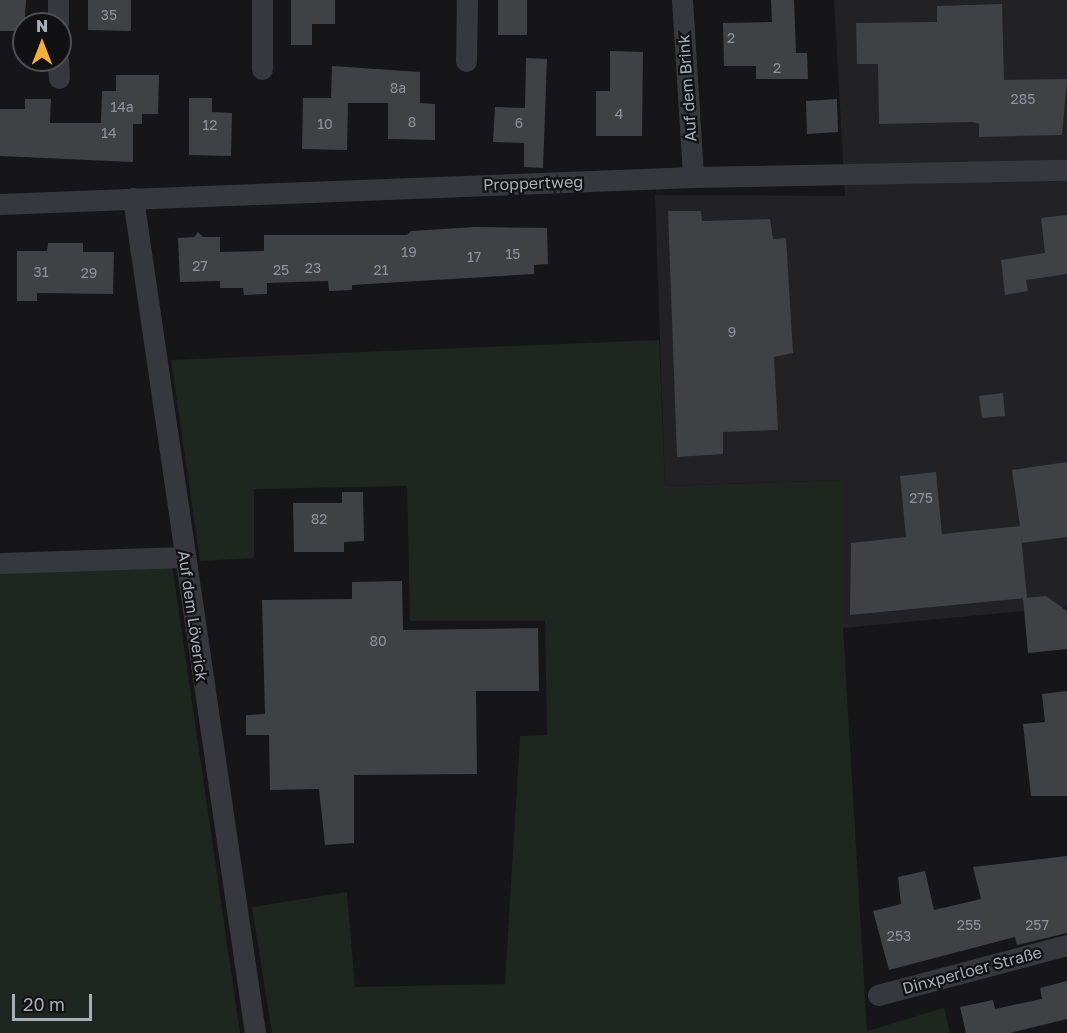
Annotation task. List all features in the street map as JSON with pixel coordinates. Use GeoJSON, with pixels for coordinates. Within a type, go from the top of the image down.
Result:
{"type":"FeatureCollection","features":[{"type":"Feature","properties":{"kind":"street"},"geometry":{"type":"LineString","coordinates":[[262,0],[262,69]]}},
{"type":"Feature","properties":{"kind":"street"},"geometry":{"type":"LineString","coordinates":[[466,61],[467,0]]}},
{"type":"Feature","properties":{"kind":"street","name":"Auf dem Brink"},"geometry":{"type":"LineString","coordinates":[[682,0],[693,177]]}},
{"type":"Feature","properties":{"kind":"street","name":"Proppertweg"},"geometry":{"type":"LineString","coordinates":[[0,204],[693,177],[1067,170]]}},
{"type":"Feature","properties":{"kind":"street","name":"Auf dem Löverick"},"geometry":{"type":"LineString","coordinates":[[133,198],[255,1033]]}},
{"type":"Feature","properties":{"kind":"street"},"geometry":{"type":"LineString","coordinates":[[0,563],[184,556]]}},
{"type":"Feature","properties":{"kind":"street","name":"Dinxperloer Straße"},"geometry":{"type":"LineString","coordinates":[[878,995],[1067,945]]}},
{"type":"Feature","properties":{"kind":"shaded area"},"geometry":{"type":"Polygon","coordinates":[[[834,0],[1067,0],[1067,607],[843,628],[843,480],[665,486],[655,195],[845,196],[834,0]]]}},
{"type":"Feature","properties":{"kind":"shaded area"},"geometry":{"type":"Polygon","coordinates":[[[659,340],[665,486],[843,480],[843,628],[867,1031],[944,1008],[950,1033],[272,1033],[252,907],[347,892],[355,987],[505,984],[520,736],[547,735],[545,621],[410,621],[407,486],[254,489],[254,558],[200,561],[171,360],[659,340]]]}},
{"type":"Feature","properties":{"kind":"shaded area"},"geometry":{"type":"Polygon","coordinates":[[[172,564],[240,1033],[0,1033],[0,571],[172,564]]]}},
{"type":"Feature","properties":{"kind":"building"},"geometry":{"type":"Polygon","coordinates":[[[0,0],[26,0],[25,12],[12,12],[12,31],[0,31],[0,0]]]}},
{"type":"Feature","properties":{"kind":"building"},"geometry":{"type":"Polygon","coordinates":[[[88,0],[131,0],[131,31],[88,30],[88,0]]]}},
{"type":"Feature","properties":{"kind":"building"},"geometry":{"type":"Polygon","coordinates":[[[291,0],[335,0],[335,24],[312,24],[312,45],[291,45],[291,0]]]}},
{"type":"Feature","properties":{"kind":"building"},"geometry":{"type":"Polygon","coordinates":[[[498,0],[527,0],[527,35],[498,35],[498,0]]]}},
{"type":"Feature","properties":{"kind":"building"},"geometry":{"type":"Polygon","coordinates":[[[771,0],[794,0],[796,53],[807,53],[808,79],[756,79],[756,66],[724,66],[723,23],[772,22],[771,0]]]}},
{"type":"Feature","properties":{"kind":"building"},"geometry":{"type":"Polygon","coordinates":[[[1002,4],[1004,80],[1067,79],[1062,135],[979,137],[979,124],[973,122],[879,124],[878,64],[857,64],[856,23],[937,22],[937,6],[1002,4]]]}},
{"type":"Feature","properties":{"kind":"building"},"geometry":{"type":"Polygon","coordinates":[[[610,51],[643,52],[642,136],[596,136],[596,91],[610,91],[610,51]]]}},
{"type":"Feature","properties":{"kind":"building"},"geometry":{"type":"Polygon","coordinates":[[[526,58],[547,59],[543,168],[524,167],[524,143],[493,142],[495,107],[525,108],[526,58]]]}},
{"type":"Feature","properties":{"kind":"building"},"geometry":{"type":"Polygon","coordinates":[[[332,66],[420,72],[420,103],[435,104],[435,140],[388,139],[388,103],[348,103],[347,150],[302,149],[303,98],[331,98],[332,66]]]}},
{"type":"Feature","properties":{"kind":"building"},"geometry":{"type":"Polygon","coordinates":[[[116,75],[159,75],[158,114],[142,114],[142,124],[133,124],[133,162],[0,156],[0,109],[25,109],[25,99],[51,99],[50,123],[101,123],[102,91],[116,91],[116,75]]]}},
{"type":"Feature","properties":{"kind":"building"},"geometry":{"type":"Polygon","coordinates":[[[189,98],[212,98],[212,112],[232,113],[231,156],[189,155],[189,98]]]}},
{"type":"Feature","properties":{"kind":"building"},"geometry":{"type":"Polygon","coordinates":[[[837,99],[838,132],[807,134],[806,101],[837,99]]]}},
{"type":"Feature","properties":{"kind":"building"},"geometry":{"type":"Polygon","coordinates":[[[668,211],[701,211],[702,221],[770,219],[773,239],[786,238],[793,353],[774,357],[778,430],[723,432],[723,454],[677,457],[668,211]]]}},
{"type":"Feature","properties":{"kind":"building"},"geometry":{"type":"Polygon","coordinates":[[[1067,215],[1067,274],[1026,280],[1028,291],[1005,295],[1001,260],[1045,253],[1041,218],[1067,215]]]}},
{"type":"Feature","properties":{"kind":"building"},"geometry":{"type":"Polygon","coordinates":[[[475,227],[547,228],[548,264],[534,265],[534,274],[352,285],[352,290],[329,291],[328,281],[267,283],[267,294],[244,295],[243,288],[220,288],[220,281],[180,282],[178,238],[194,237],[198,232],[203,237],[220,237],[220,252],[264,251],[264,235],[407,235],[411,231],[475,227]]]}},
{"type":"Feature","properties":{"kind":"building"},"geometry":{"type":"Polygon","coordinates":[[[48,243],[83,243],[83,252],[114,252],[113,294],[37,293],[37,301],[17,301],[17,251],[47,251],[48,243]]]}},
{"type":"Feature","properties":{"kind":"building"},"geometry":{"type":"Polygon","coordinates":[[[1003,393],[1005,416],[982,418],[979,396],[1003,393]]]}},
{"type":"Feature","properties":{"kind":"building"},"geometry":{"type":"Polygon","coordinates":[[[1067,462],[1067,537],[1022,543],[1021,535],[1027,598],[850,615],[851,543],[906,537],[900,476],[936,472],[942,534],[1020,526],[1012,470],[1067,462]]]}},
{"type":"Feature","properties":{"kind":"building"},"geometry":{"type":"Polygon","coordinates":[[[342,492],[363,492],[364,541],[344,542],[344,552],[294,552],[293,503],[342,503],[342,492]]]}},
{"type":"Feature","properties":{"kind":"building"},"geometry":{"type":"Polygon","coordinates":[[[402,581],[403,630],[538,628],[539,691],[476,691],[477,774],[354,775],[354,843],[325,845],[319,789],[270,790],[269,735],[246,735],[246,715],[265,714],[262,600],[352,599],[352,582],[402,581]]]}},
{"type":"Feature","properties":{"kind":"building"},"geometry":{"type":"Polygon","coordinates":[[[1046,596],[1067,611],[1067,649],[1028,653],[1023,598],[1046,596]]]}},
{"type":"Feature","properties":{"kind":"building"},"geometry":{"type":"Polygon","coordinates":[[[1067,691],[1067,796],[1031,796],[1023,724],[1045,722],[1042,694],[1067,691]]]}},
{"type":"Feature","properties":{"kind":"building"},"geometry":{"type":"Polygon","coordinates":[[[1067,856],[1067,933],[1017,945],[1015,937],[889,970],[873,911],[901,904],[898,877],[925,871],[934,910],[981,899],[973,867],[1067,856]]]}},
{"type":"Feature","properties":{"kind":"building"},"geometry":{"type":"Polygon","coordinates":[[[1067,981],[1067,1019],[1010,1033],[966,1033],[960,1007],[993,1000],[995,1009],[1042,999],[1040,988],[1067,981]]]}}]}
